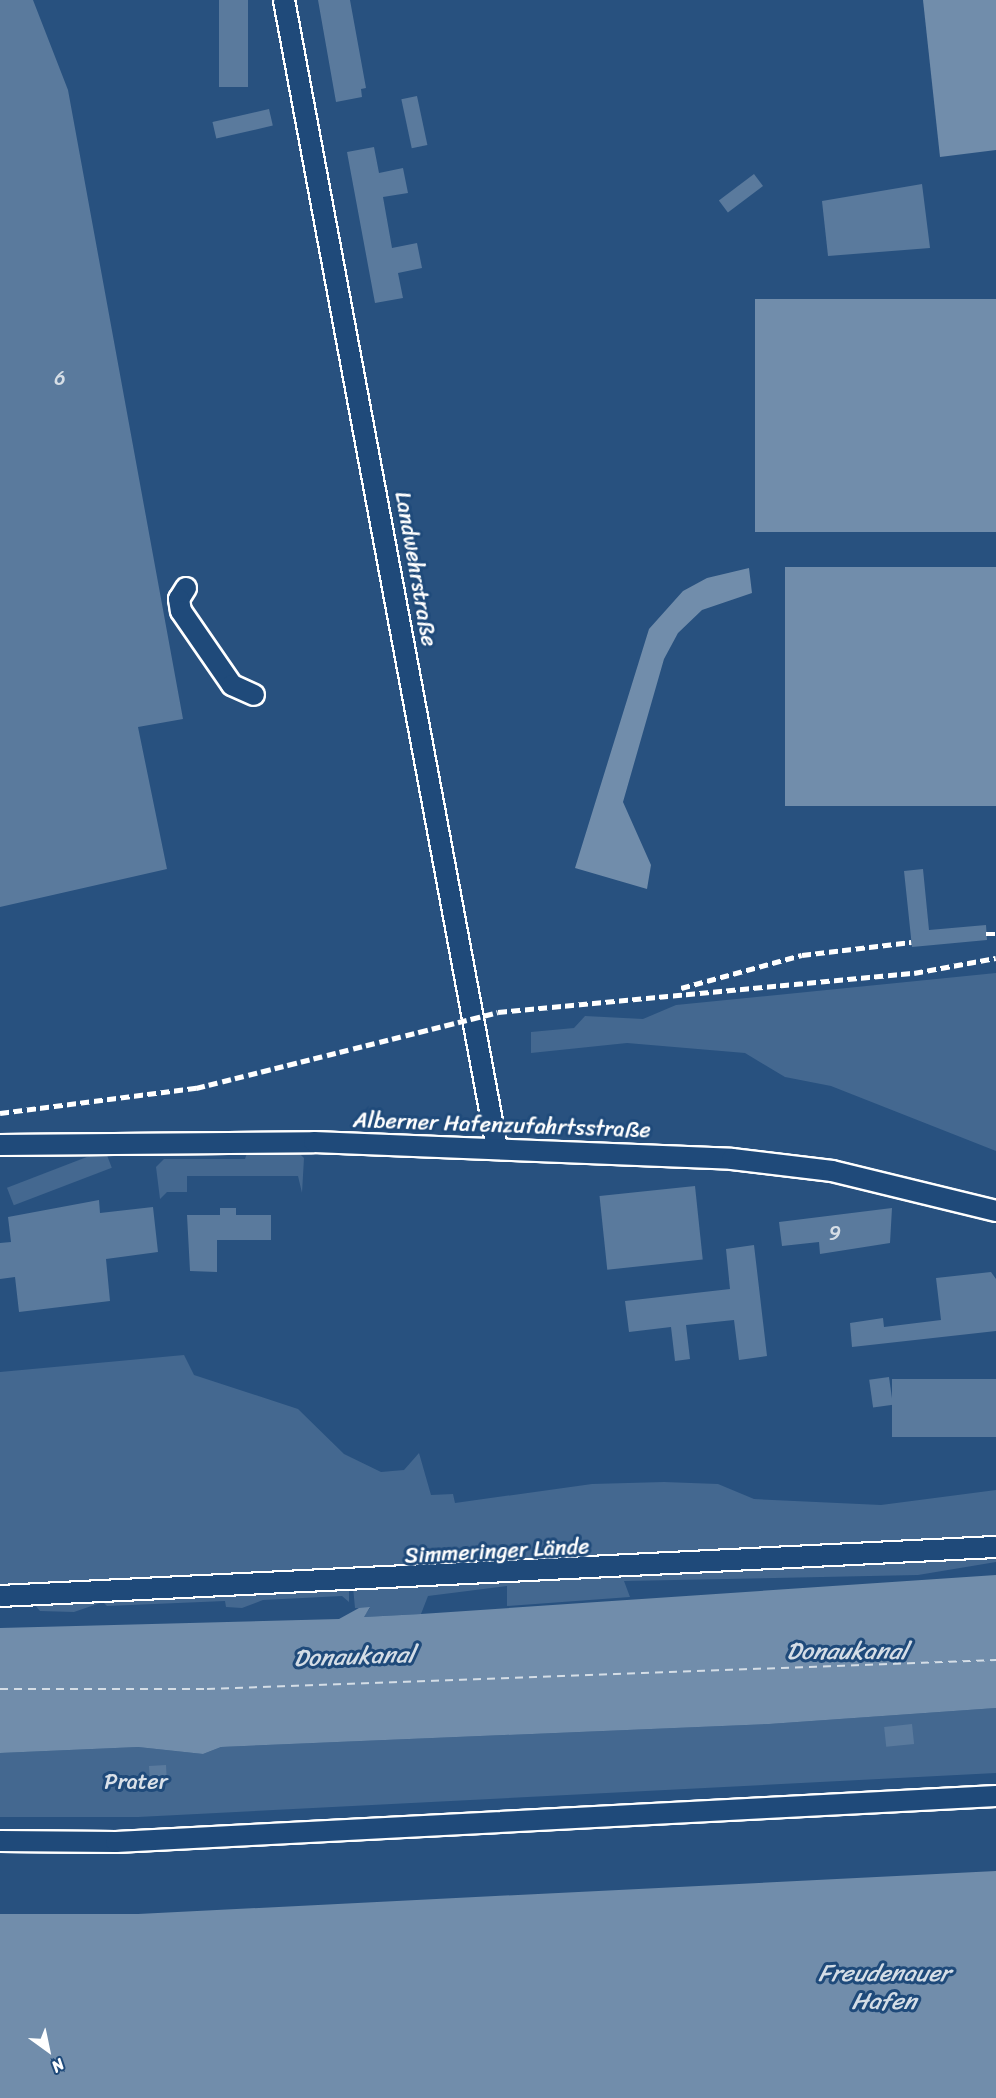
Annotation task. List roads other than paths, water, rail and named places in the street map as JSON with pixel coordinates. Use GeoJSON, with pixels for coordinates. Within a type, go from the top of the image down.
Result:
{"type":"FeatureCollection","features":[{"type":"Feature","properties":{"kind":"street","name":"Landwehrstraße"},"geometry":{"type":"LineString","coordinates":[[284,0],[497,1148]]}},
{"type":"Feature","properties":{"kind":"street"},"geometry":{"type":"LineString","coordinates":[[186,588],[179,599],[181,611],[232,685],[254,695]]}},
{"type":"Feature","properties":{"kind":"street","name":"Alberner Hafenzufahrtsstraße"},"geometry":{"type":"LineString","coordinates":[[0,1145],[168,1140],[497,1148],[732,1160],[832,1171],[996,1211]]}},
{"type":"Feature","properties":{"kind":"street","name":"Simmeringer Lände"},"geometry":{"type":"LineString","coordinates":[[0,1596],[996,1547]]}},
{"type":"Feature","properties":{"kind":"street"},"geometry":{"type":"LineString","coordinates":[[0,1841],[116,1842],[996,1796]]}},
{"type":"Feature","properties":{"kind":"water"},"geometry":{"type":"Polygon","coordinates":[[[923,0],[996,0],[996,150],[940,157],[923,0]]]}},
{"type":"Feature","properties":{"kind":"water"},"geometry":{"type":"Polygon","coordinates":[[[755,299],[996,299],[996,532],[755,532],[755,299]]]}},
{"type":"Feature","properties":{"kind":"water"},"geometry":{"type":"Polygon","coordinates":[[[785,567],[996,567],[996,806],[785,806],[785,567]]]}},
{"type":"Feature","properties":{"kind":"water"},"geometry":{"type":"Polygon","coordinates":[[[749,568],[752,593],[702,610],[678,633],[664,659],[623,802],[651,865],[647,889],[575,868],[649,629],[683,591],[707,578],[749,568]]]}},
{"type":"Feature","properties":{"kind":"water","name":"Donaukanal"},"geometry":{"type":"Polygon","coordinates":[[[996,1575],[996,1708],[769,1724],[221,1747],[203,1754],[138,1747],[0,1753],[0,1628],[339,1619],[359,1608],[370,1607],[364,1617],[996,1575]]]}},
{"type":"Feature","properties":{"kind":"water","name":"Freudenauer Hafen"},"geometry":{"type":"Polygon","coordinates":[[[996,1871],[996,2098],[0,2098],[0,1914],[138,1914],[996,1871]]]}},
{"type":"Feature","properties":{"kind":"railway"},"geometry":{"type":"LineString","coordinates":[[986,934],[996,934]]}},
{"type":"Feature","properties":{"kind":"railway"},"geometry":{"type":"LineString","coordinates":[[681,988],[802,955],[911,942]]}},
{"type":"Feature","properties":{"kind":"railway"},"geometry":{"type":"LineString","coordinates":[[0,1113],[196,1088],[498,1012],[914,973],[996,958]]}},
{"type":"Feature","properties":{"kind":"park label","name":"Prater"},"geometry":{"type":"Point","coordinates":[136,1782]}}]}
